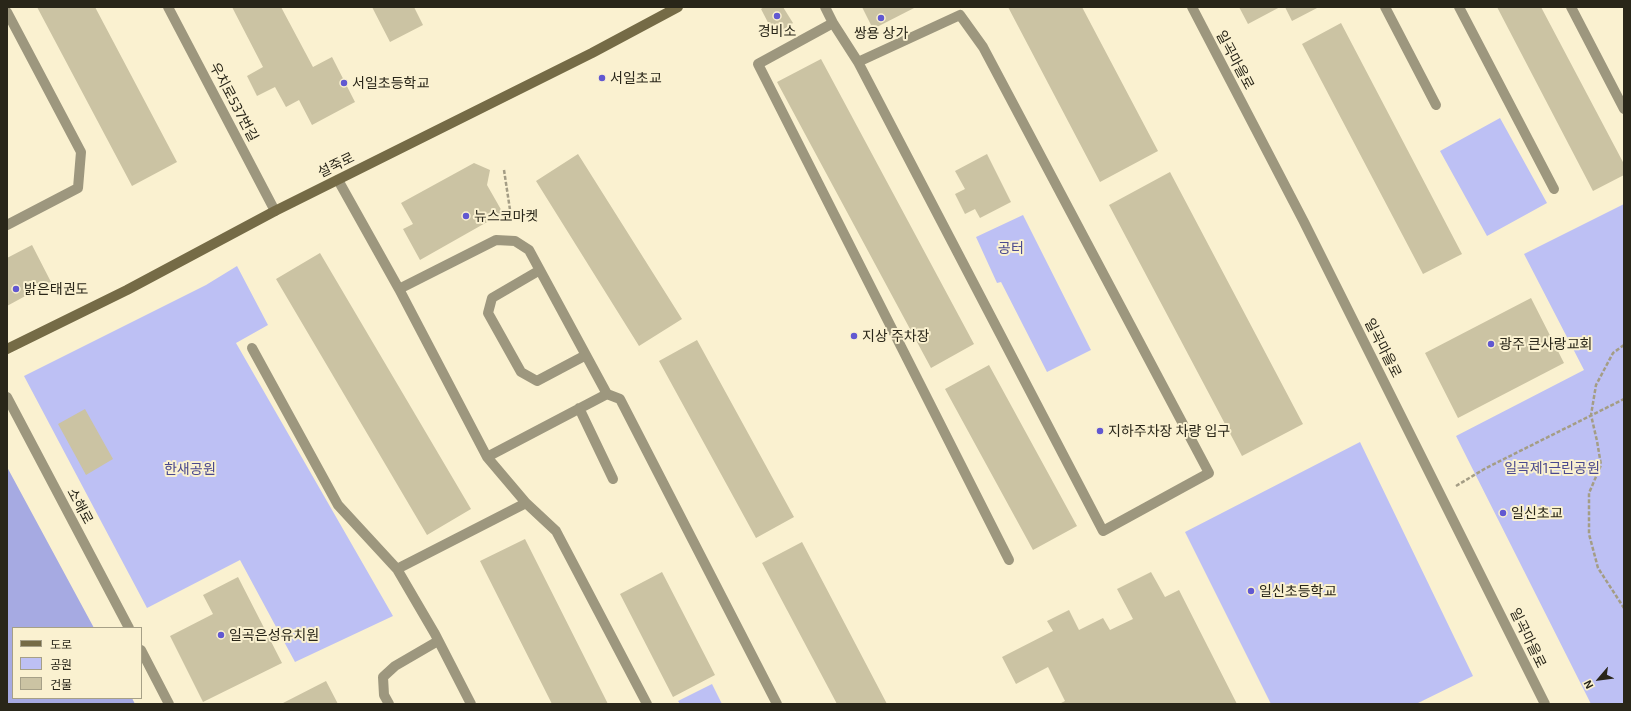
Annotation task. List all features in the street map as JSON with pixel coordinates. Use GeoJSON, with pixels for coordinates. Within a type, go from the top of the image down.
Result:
{"type":"FeatureCollection","features":[{"type":"Feature","properties":{"kind":"main road","name":"설죽로"},"geometry":{"type":"LineString","coordinates":[[7,349],[127,290],[275,211],[592,53],[678,7]]}},
{"type":"Feature","properties":{"kind":"street","name":"우치로537번길"},"geometry":{"type":"LineString","coordinates":[[168,7],[275,211]]}},
{"type":"Feature","properties":{"kind":"street"},"geometry":{"type":"LineString","coordinates":[[826,7],[833,23],[858,62],[1103,531],[1209,473],[983,47],[960,15],[858,62]]}},
{"type":"Feature","properties":{"kind":"street","name":"일곡마을로"},"geometry":{"type":"LineString","coordinates":[[1192,7],[1308,229],[1545,704]]}},
{"type":"Feature","properties":{"kind":"street"},"geometry":{"type":"LineString","coordinates":[[1385,7],[1436,105]]}},
{"type":"Feature","properties":{"kind":"street"},"geometry":{"type":"LineString","coordinates":[[1459,7],[1554,189]]}},
{"type":"Feature","properties":{"kind":"street"},"geometry":{"type":"LineString","coordinates":[[1572,7],[1624,109]]}},
{"type":"Feature","properties":{"kind":"street"},"geometry":{"type":"LineString","coordinates":[[7,12],[80,152],[78,188],[7,225]]}},
{"type":"Feature","properties":{"kind":"street"},"geometry":{"type":"LineString","coordinates":[[833,23],[758,64],[1009,560]]}},
{"type":"Feature","properties":{"kind":"street"},"geometry":{"type":"LineString","coordinates":[[338,180],[399,289],[487,457],[526,503],[556,531],[647,704]]}},
{"type":"Feature","properties":{"kind":"street"},"geometry":{"type":"LineString","coordinates":[[399,289],[496,240],[515,241],[529,250],[607,394],[620,399],[777,704]]}},
{"type":"Feature","properties":{"kind":"street"},"geometry":{"type":"LineString","coordinates":[[540,270],[492,298],[488,313],[521,372],[538,381],[586,355]]}},
{"type":"Feature","properties":{"kind":"street"},"geometry":{"type":"LineString","coordinates":[[252,348],[338,505],[397,569],[438,641],[471,704]]}},
{"type":"Feature","properties":{"kind":"street"},"geometry":{"type":"LineString","coordinates":[[487,457],[607,394]]}},
{"type":"Feature","properties":{"kind":"street","name":"소해로"},"geometry":{"type":"LineString","coordinates":[[7,397],[128,627]]}},
{"type":"Feature","properties":{"kind":"street"},"geometry":{"type":"LineString","coordinates":[[579,408],[613,479]]}},
{"type":"Feature","properties":{"kind":"street"},"geometry":{"type":"LineString","coordinates":[[397,569],[526,503]]}},
{"type":"Feature","properties":{"kind":"street"},"geometry":{"type":"LineString","coordinates":[[389,704],[384,695],[383,677],[395,666],[438,641]]}},
{"type":"Feature","properties":{"kind":"street"},"geometry":{"type":"LineString","coordinates":[[142,652],[169,704]]}},
{"type":"Feature","properties":{"kind":"path"},"geometry":{"type":"LineString","coordinates":[[504,170],[515,241]]}},
{"type":"Feature","properties":{"kind":"path"},"geometry":{"type":"LineString","coordinates":[[1624,345],[1613,352],[1596,385],[1591,415],[1598,441],[1601,465],[1589,493],[1589,534],[1598,568],[1624,608]]}},
{"type":"Feature","properties":{"kind":"path"},"geometry":{"type":"LineString","coordinates":[[1442,495],[1486,468],[1624,398]]}},
{"type":"Feature","properties":{"kind":"green space"},"geometry":{"type":"Polygon","coordinates":[[[1500,118],[1547,203],[1487,236],[1440,151],[1500,118]]]}},
{"type":"Feature","properties":{"kind":"green space","name":"일곡제1근린공원"},"geometry":{"type":"Polygon","coordinates":[[[1624,204],[1624,704],[1591,704],[1456,436],[1584,370],[1524,254],[1624,204]]]}},
{"type":"Feature","properties":{"kind":"green space","name":"공터"},"geometry":{"type":"Polygon","coordinates":[[[1023,215],[1091,350],[1047,372],[1001,282],[997,283],[976,237],[1023,215]]]}},
{"type":"Feature","properties":{"kind":"green space","name":"한새공원"},"geometry":{"type":"Polygon","coordinates":[[[237,266],[268,325],[236,343],[393,616],[295,662],[240,560],[147,608],[24,376],[206,285],[237,266]]]}},
{"type":"Feature","properties":{"kind":"green space"},"geometry":{"type":"Polygon","coordinates":[[[1360,442],[1473,676],[1416,704],[1271,704],[1185,532],[1360,442]]]}},
{"type":"Feature","properties":{"kind":"green space"},"geometry":{"type":"Polygon","coordinates":[[[712,684],[722,704],[680,704],[678,701],[712,684]]]}},
{"type":"Feature","properties":{"kind":"shaded area"},"geometry":{"type":"Polygon","coordinates":[[[7,467],[93,627],[12,627],[12,699],[132,699],[135,704],[7,704],[7,467]]]}},
{"type":"Feature","properties":{"kind":"building"},"geometry":{"type":"Polygon","coordinates":[[[37,7],[95,7],[177,162],[132,186],[37,7]]]}},
{"type":"Feature","properties":{"kind":"building"},"geometry":{"type":"Polygon","coordinates":[[[232,7],[281,7],[313,67],[332,57],[355,102],[312,125],[299,100],[286,107],[275,87],[257,96],[247,76],[263,67],[232,7]]]}},
{"type":"Feature","properties":{"kind":"building"},"geometry":{"type":"Polygon","coordinates":[[[372,7],[414,7],[423,25],[390,42],[372,7]]]}},
{"type":"Feature","properties":{"kind":"building","name":"경비소"},"geometry":{"type":"Polygon","coordinates":[[[764,7],[783,7],[793,23],[775,36],[761,9],[764,7]]]}},
{"type":"Feature","properties":{"kind":"building","name":"쌍용 상가"},"geometry":{"type":"Polygon","coordinates":[[[862,7],[916,7],[873,29],[862,7]]]}},
{"type":"Feature","properties":{"kind":"building"},"geometry":{"type":"Polygon","coordinates":[[[1008,7],[1082,7],[1158,151],[1100,182],[1008,7]]]}},
{"type":"Feature","properties":{"kind":"building"},"geometry":{"type":"Polygon","coordinates":[[[1239,7],[1280,7],[1248,24],[1239,7]]]}},
{"type":"Feature","properties":{"kind":"building"},"geometry":{"type":"Polygon","coordinates":[[[1285,7],[1319,7],[1292,21],[1285,7]]]}},
{"type":"Feature","properties":{"kind":"building"},"geometry":{"type":"Polygon","coordinates":[[[1497,7],[1541,7],[1624,164],[1624,175],[1593,191],[1497,7]]]}},
{"type":"Feature","properties":{"kind":"building"},"geometry":{"type":"Polygon","coordinates":[[[1341,23],[1462,254],[1423,274],[1302,44],[1341,23]]]}},
{"type":"Feature","properties":{"kind":"building"},"geometry":{"type":"Polygon","coordinates":[[[821,59],[974,344],[931,368],[777,82],[821,59]]]}},
{"type":"Feature","properties":{"kind":"building"},"geometry":{"type":"Polygon","coordinates":[[[578,154],[682,319],[639,346],[536,181],[578,154]]]}},
{"type":"Feature","properties":{"kind":"building"},"geometry":{"type":"Polygon","coordinates":[[[987,154],[1011,202],[980,218],[975,209],[965,214],[955,194],[965,189],[955,171],[987,154]]]}},
{"type":"Feature","properties":{"kind":"building"},"geometry":{"type":"Polygon","coordinates":[[[474,163],[490,170],[487,185],[503,213],[420,260],[403,229],[413,224],[401,203],[474,163]]]}},
{"type":"Feature","properties":{"kind":"building"},"geometry":{"type":"Polygon","coordinates":[[[1170,172],[1303,424],[1242,456],[1109,205],[1170,172]]]}},
{"type":"Feature","properties":{"kind":"building"},"geometry":{"type":"Polygon","coordinates":[[[32,245],[51,282],[7,306],[7,258],[32,245]]]}},
{"type":"Feature","properties":{"kind":"building"},"geometry":{"type":"Polygon","coordinates":[[[320,253],[471,509],[427,535],[276,279],[320,253]]]}},
{"type":"Feature","properties":{"kind":"building"},"geometry":{"type":"Polygon","coordinates":[[[1531,298],[1564,363],[1458,418],[1425,353],[1531,298]]]}},
{"type":"Feature","properties":{"kind":"building"},"geometry":{"type":"Polygon","coordinates":[[[697,340],[794,517],[756,538],[659,361],[697,340]]]}},
{"type":"Feature","properties":{"kind":"building"},"geometry":{"type":"Polygon","coordinates":[[[989,365],[1077,526],[1033,550],[945,389],[989,365]]]}},
{"type":"Feature","properties":{"kind":"building"},"geometry":{"type":"Polygon","coordinates":[[[85,409],[113,459],[86,475],[58,424],[85,409]]]}},
{"type":"Feature","properties":{"kind":"building"},"geometry":{"type":"Polygon","coordinates":[[[525,539],[608,704],[552,704],[480,561],[525,539]]]}},
{"type":"Feature","properties":{"kind":"building"},"geometry":{"type":"Polygon","coordinates":[[[802,542],[887,704],[837,704],[762,563],[802,542]]]}},
{"type":"Feature","properties":{"kind":"building"},"geometry":{"type":"Polygon","coordinates":[[[662,572],[715,675],[673,697],[620,594],[662,572]]]}},
{"type":"Feature","properties":{"kind":"building"},"geometry":{"type":"Polygon","coordinates":[[[1151,572],[1165,597],[1179,590],[1237,704],[1059,704],[1065,701],[1048,667],[1016,684],[1002,657],[1053,631],[1047,621],[1069,610],[1079,630],[1103,618],[1110,630],[1133,619],[1117,589],[1151,572]]]}},
{"type":"Feature","properties":{"kind":"building"},"geometry":{"type":"Polygon","coordinates":[[[238,577],[282,663],[203,702],[170,636],[213,614],[203,595],[238,577]]]}},
{"type":"Feature","properties":{"kind":"building"},"geometry":{"type":"Polygon","coordinates":[[[326,681],[338,704],[283,704],[283,703],[326,681]]]}},
{"type":"Feature","properties":{"kind":"place","name":"경비소"},"geometry":{"type":"Point","coordinates":[777,16]}},
{"type":"Feature","properties":{"kind":"place","name":"쌍용 상가"},"geometry":{"type":"Point","coordinates":[881,18]}},
{"type":"Feature","properties":{"kind":"place","name":"서일초교"},"geometry":{"type":"Point","coordinates":[602,78]}},
{"type":"Feature","properties":{"kind":"place","name":"서일초등학교"},"geometry":{"type":"Point","coordinates":[344,83]}},
{"type":"Feature","properties":{"kind":"place","name":"뉴스코마켓"},"geometry":{"type":"Point","coordinates":[466,216]}},
{"type":"Feature","properties":{"kind":"place","name":"밝은태권도"},"geometry":{"type":"Point","coordinates":[16,289]}},
{"type":"Feature","properties":{"kind":"place","name":"지상 주차장"},"geometry":{"type":"Point","coordinates":[854,336]}},
{"type":"Feature","properties":{"kind":"place","name":"광주 큰사랑교회"},"geometry":{"type":"Point","coordinates":[1491,344]}},
{"type":"Feature","properties":{"kind":"place","name":"지하주차장 차량 입구"},"geometry":{"type":"Point","coordinates":[1100,431]}},
{"type":"Feature","properties":{"kind":"place","name":"일신초교"},"geometry":{"type":"Point","coordinates":[1503,513]}},
{"type":"Feature","properties":{"kind":"place","name":"일신초등학교"},"geometry":{"type":"Point","coordinates":[1251,591]}},
{"type":"Feature","properties":{"kind":"place","name":"일곡은성유치원"},"geometry":{"type":"Point","coordinates":[221,635]}}]}
